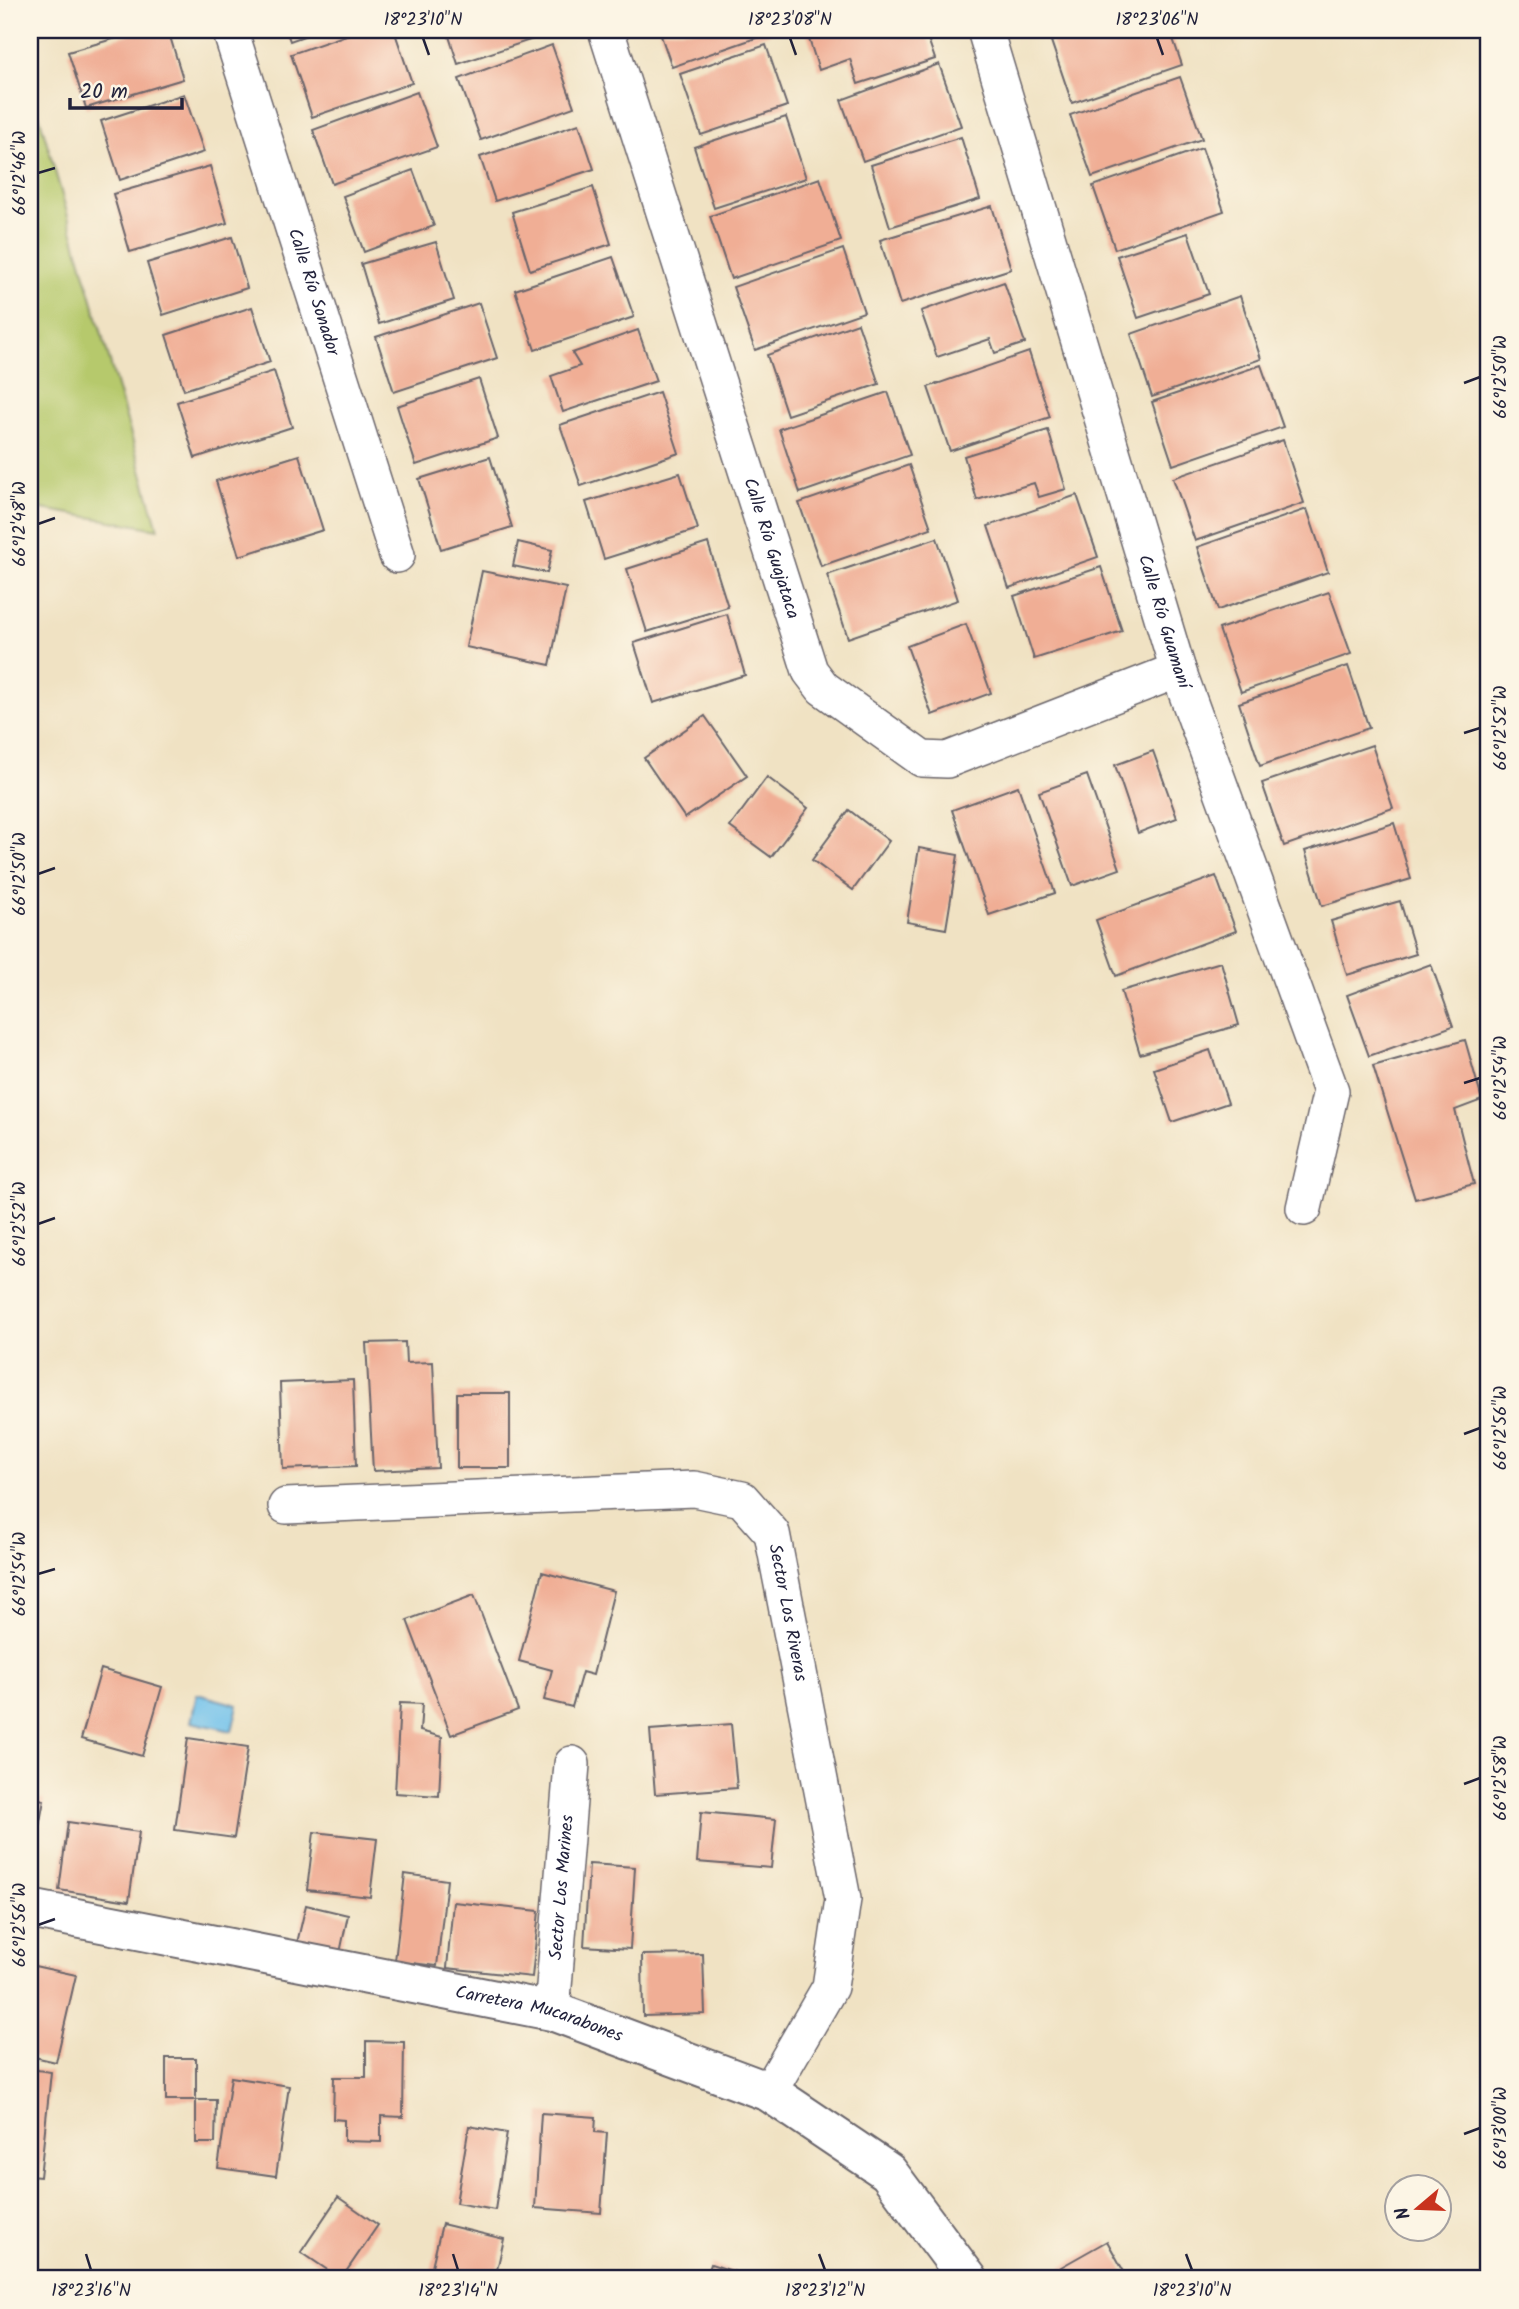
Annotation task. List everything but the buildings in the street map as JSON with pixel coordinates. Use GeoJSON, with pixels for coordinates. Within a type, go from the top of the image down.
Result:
{"type":"FeatureCollection","features":[{"type":"Feature","properties":{"kind":"street","name":"Calle Río Sonador"},"geometry":{"type":"LineString","coordinates":[[230,30],[397,555]]}},
{"type":"Feature","properties":{"kind":"street","name":"Calle Río Guajataca"},"geometry":{"type":"LineString","coordinates":[[606,30],[810,671],[823,688],[922,759],[947,760],[1178,670]]}},
{"type":"Feature","properties":{"kind":"street","name":"Calle Río Guamaní"},"geometry":{"type":"LineString","coordinates":[[985,30],[1178,670],[1331,1091],[1304,1208]]}},
{"type":"Feature","properties":{"kind":"street","name":"Sector Los Riveras"},"geometry":{"type":"LineString","coordinates":[[286,1506],[694,1489],[741,1499],[772,1533],[843,1899],[830,1987],[769,2092]]}},
{"type":"Feature","properties":{"kind":"street","name":"Sector Los Marines"},"geometry":{"type":"LineString","coordinates":[[552,2011],[572,1764]]}},
{"type":"Feature","properties":{"kind":"street","name":"Carretera Mucarabones"},"geometry":{"type":"LineString","coordinates":[[30,1909],[552,2011],[769,2092],[888,2172],[968,2279]]}},
{"type":"Feature","properties":{"kind":"green space"},"geometry":{"type":"Polygon","coordinates":[[[30,84],[158,529],[30,507],[30,84]]]}},
{"type":"Feature","properties":{"kind":"water"},"geometry":{"type":"Polygon","coordinates":[[[197,1694],[238,1705],[232,1731],[191,1722],[197,1694]]]}}]}
